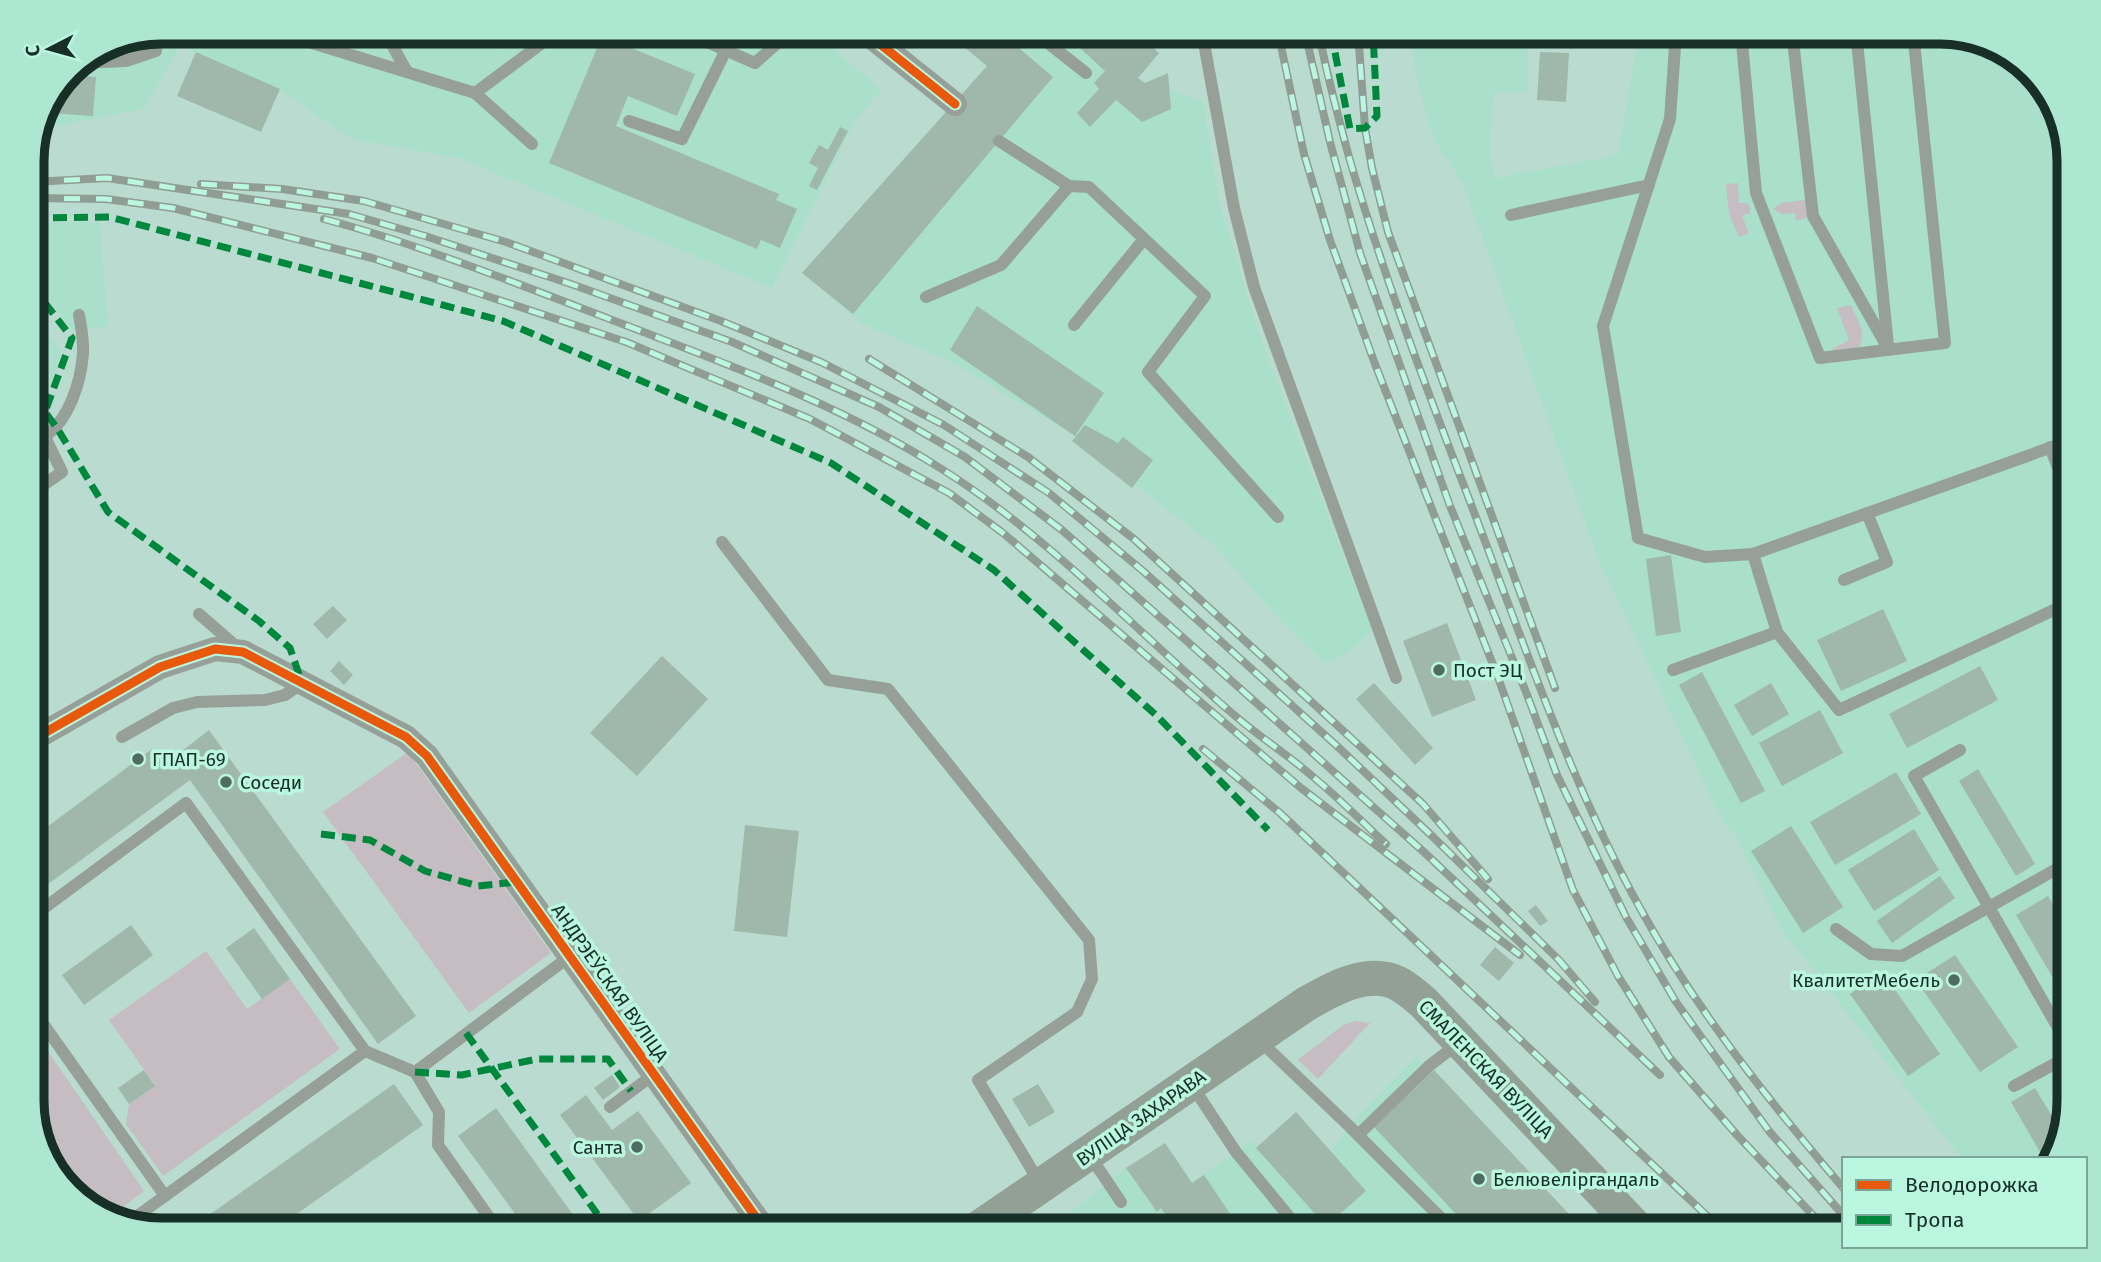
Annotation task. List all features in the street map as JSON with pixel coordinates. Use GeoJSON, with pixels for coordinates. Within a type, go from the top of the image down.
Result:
{"type":"FeatureCollection","features":[{"type":"Feature","properties":{"kind":"main road","name":"СМАЛЕНСКАЯ ВУЛІЦА"},"geometry":{"type":"LineString","coordinates":[[1306,1004],[1347,983],[1377,979],[1394,981],[1424,1003],[1627,1218]]}},
{"type":"Feature","properties":{"kind":"main road","name":"ВУЛІЦА ЗАХАРАВА"},"geometry":{"type":"LineString","coordinates":[[1005,1218],[1042,1186],[1306,1004]]}},
{"type":"Feature","properties":{"kind":"street"},"geometry":{"type":"LineString","coordinates":[[880,44],[955,104]]}},
{"type":"Feature","properties":{"kind":"street"},"geometry":{"type":"LineString","coordinates":[[44,733],[160,667],[215,649],[243,652]]}},
{"type":"Feature","properties":{"kind":"street","name":"АНДРЭЕЎСКАЯ ВУЛІЦА"},"geometry":{"type":"LineString","coordinates":[[243,652],[406,737],[427,757],[756,1218]]}},
{"type":"Feature","properties":{"kind":"lane"},"geometry":{"type":"LineString","coordinates":[[98,62],[127,61],[156,51],[156,44]]}},
{"type":"Feature","properties":{"kind":"lane"},"geometry":{"type":"LineString","coordinates":[[315,44],[475,93],[532,144]]}},
{"type":"Feature","properties":{"kind":"lane"},"geometry":{"type":"LineString","coordinates":[[392,44],[407,72]]}},
{"type":"Feature","properties":{"kind":"lane"},"geometry":{"type":"LineString","coordinates":[[475,93],[541,44]]}},
{"type":"Feature","properties":{"kind":"lane"},"geometry":{"type":"LineString","coordinates":[[712,44],[755,62],[776,44]]}},
{"type":"Feature","properties":{"kind":"lane"},"geometry":{"type":"LineString","coordinates":[[1049,44],[1086,74]]}},
{"type":"Feature","properties":{"kind":"lane"},"geometry":{"type":"LineString","coordinates":[[1204,44],[1234,208],[1254,287],[1396,678]]}},
{"type":"Feature","properties":{"kind":"lane"},"geometry":{"type":"LineString","coordinates":[[1675,44],[1671,119],[1604,326],[1638,538],[1705,557],[1753,554],[2057,445]]}},
{"type":"Feature","properties":{"kind":"lane"},"geometry":{"type":"LineString","coordinates":[[1742,44],[1756,193],[1821,358],[1945,343],[1914,44]]}},
{"type":"Feature","properties":{"kind":"lane"},"geometry":{"type":"LineString","coordinates":[[1792,44],[1813,216],[1889,350]]}},
{"type":"Feature","properties":{"kind":"lane"},"geometry":{"type":"LineString","coordinates":[[1857,44],[1889,350]]}},
{"type":"Feature","properties":{"kind":"lane"},"geometry":{"type":"LineString","coordinates":[[629,121],[682,139],[726,50]]}},
{"type":"Feature","properties":{"kind":"lane"},"geometry":{"type":"LineString","coordinates":[[999,141],[1069,186],[1089,187],[1205,296],[1148,372],[1278,517]]}},
{"type":"Feature","properties":{"kind":"lane"},"geometry":{"type":"LineString","coordinates":[[1511,215],[1649,184]]}},
{"type":"Feature","properties":{"kind":"lane"},"geometry":{"type":"LineString","coordinates":[[926,297],[1001,265],[1069,186]]}},
{"type":"Feature","properties":{"kind":"lane"},"geometry":{"type":"LineString","coordinates":[[1074,326],[1144,239]]}},
{"type":"Feature","properties":{"kind":"lane"},"geometry":{"type":"LineString","coordinates":[[44,485],[62,472],[45,436],[57,428],[80,374],[83,351],[79,315]]}},
{"type":"Feature","properties":{"kind":"lane"},"geometry":{"type":"LineString","coordinates":[[2050,447],[2057,465]]}},
{"type":"Feature","properties":{"kind":"lane"},"geometry":{"type":"LineString","coordinates":[[1844,580],[1887,562],[1867,513]]}},
{"type":"Feature","properties":{"kind":"lane"},"geometry":{"type":"LineString","coordinates":[[722,542],[828,680],[888,689],[1089,940],[1092,979],[1077,1012],[978,1080],[1042,1186]]}},
{"type":"Feature","properties":{"kind":"lane"},"geometry":{"type":"LineString","coordinates":[[1753,554],[1777,632],[1839,710],[2057,609]]}},
{"type":"Feature","properties":{"kind":"lane"},"geometry":{"type":"LineString","coordinates":[[199,614],[243,652]]}},
{"type":"Feature","properties":{"kind":"lane"},"geometry":{"type":"LineString","coordinates":[[1672,670],[1777,632]]}},
{"type":"Feature","properties":{"kind":"lane"},"geometry":{"type":"LineString","coordinates":[[122,737],[173,708],[197,702],[265,699],[285,695],[302,683]]}},
{"type":"Feature","properties":{"kind":"lane"},"geometry":{"type":"LineString","coordinates":[[1960,750],[1914,776],[2057,1024]]}},
{"type":"Feature","properties":{"kind":"lane"},"geometry":{"type":"LineString","coordinates":[[44,908],[187,803],[365,1051],[415,1072],[439,1112],[438,1145],[490,1218]]}},
{"type":"Feature","properties":{"kind":"lane"},"geometry":{"type":"LineString","coordinates":[[1836,929],[1871,954],[1902,956],[2057,869]]}},
{"type":"Feature","properties":{"kind":"lane"},"geometry":{"type":"LineString","coordinates":[[415,1072],[569,957]]}},
{"type":"Feature","properties":{"kind":"lane"},"geometry":{"type":"LineString","coordinates":[[44,1025],[164,1196]]}},
{"type":"Feature","properties":{"kind":"lane"},"geometry":{"type":"LineString","coordinates":[[1256,1037],[1441,1218]]}},
{"type":"Feature","properties":{"kind":"lane"},"geometry":{"type":"LineString","coordinates":[[1359,1135],[1429,1066],[1460,1041]]}},
{"type":"Feature","properties":{"kind":"lane"},"geometry":{"type":"LineString","coordinates":[[138,1215],[365,1051]]}},
{"type":"Feature","properties":{"kind":"lane"},"geometry":{"type":"LineString","coordinates":[[2014,1086],[2057,1063]]}},
{"type":"Feature","properties":{"kind":"lane"},"geometry":{"type":"LineString","coordinates":[[610,1107],[653,1075]]}},
{"type":"Feature","properties":{"kind":"lane"},"geometry":{"type":"LineString","coordinates":[[1190,1084],[1236,1152],[1290,1218]]}},
{"type":"Feature","properties":{"kind":"lane"},"geometry":{"type":"LineString","coordinates":[[1089,1154],[1121,1202]]}},
{"type":"Feature","properties":{"kind":"shaded area"},"geometry":{"type":"Polygon","coordinates":[[[161,44],[829,44],[881,90],[856,120],[772,288],[459,158],[351,139],[280,89],[261,132],[177,96],[195,53],[181,45],[144,109],[49,128],[56,109],[68,90],[74,84],[84,84],[84,73],[102,59],[123,50],[161,44]]]}},
{"type":"Feature","properties":{"kind":"shaded area"},"geometry":{"type":"Polygon","coordinates":[[[960,44],[1149,44],[1159,53],[1138,78],[1145,83],[1168,73],[1170,90],[1203,102],[1219,202],[1261,339],[1372,631],[1347,653],[1325,664],[1276,616],[1214,545],[1135,485],[1132,488],[1072,441],[1075,436],[957,365],[861,323],[802,273],[987,67],[960,44]]]}},
{"type":"Feature","properties":{"kind":"shaded area"},"geometry":{"type":"Polygon","coordinates":[[[1412,44],[1528,44],[1528,92],[1494,92],[1489,153],[1496,178],[1618,155],[1637,44],[1955,45],[1999,59],[2023,78],[2042,102],[2053,131],[2057,154],[2057,1101],[2053,1131],[2043,1157],[1960,1157],[1781,929],[1735,835],[1722,821],[1598,559],[1463,184],[1433,139],[1416,76],[1412,44]]]}},
{"type":"Feature","properties":{"kind":"shaded area"},"geometry":{"type":"Polygon","coordinates":[[[1738,183],[1739,203],[1747,203],[1750,207],[1750,213],[1742,216],[1749,233],[1739,237],[1729,214],[1726,184],[1738,183]]]}},
{"type":"Feature","properties":{"kind":"shaded area"},"geometry":{"type":"Polygon","coordinates":[[[1804,200],[1814,208],[1806,218],[1796,221],[1795,213],[1782,214],[1773,209],[1781,203],[1804,200]]]}},
{"type":"Feature","properties":{"kind":"shaded area"},"geometry":{"type":"Polygon","coordinates":[[[44,222],[100,222],[108,326],[74,332],[44,293],[44,222]]]}},
{"type":"Feature","properties":{"kind":"shaded area"},"geometry":{"type":"Polygon","coordinates":[[[1851,305],[1860,326],[1861,342],[1859,347],[1838,353],[1832,349],[1849,340],[1837,308],[1851,305]]]}},
{"type":"Feature","properties":{"kind":"shaded area"},"geometry":{"type":"Polygon","coordinates":[[[44,330],[61,352],[44,402],[44,330]]]}},
{"type":"Feature","properties":{"kind":"shaded area"},"geometry":{"type":"Polygon","coordinates":[[[408,752],[551,953],[469,1013],[323,812],[408,752]]]}},
{"type":"Feature","properties":{"kind":"shaded area"},"geometry":{"type":"Polygon","coordinates":[[[206,951],[247,1009],[290,979],[340,1049],[163,1176],[126,1124],[129,1104],[155,1085],[109,1020],[206,951]]]}},
{"type":"Feature","properties":{"kind":"shaded area"},"geometry":{"type":"Polygon","coordinates":[[[1356,1021],[1370,1023],[1318,1079],[1298,1060],[1343,1025],[1356,1021]]]}},
{"type":"Feature","properties":{"kind":"shaded area"},"geometry":{"type":"Polygon","coordinates":[[[44,1045],[144,1191],[119,1210],[102,1203],[84,1189],[64,1166],[50,1139],[46,1124],[44,1045]]]}},
{"type":"Feature","properties":{"kind":"shaded area"},"geometry":{"type":"Polygon","coordinates":[[[1417,1056],[1572,1218],[1063,1218],[1126,1168],[1165,1143],[1192,1182],[1251,1141],[1257,1147],[1296,1112],[1331,1151],[1349,1126],[1417,1056]]]}},
{"type":"Feature","properties":{"kind":"building"},"geometry":{"type":"Polygon","coordinates":[[[599,44],[622,44],[695,74],[677,116],[628,96],[616,126],[779,194],[776,200],[797,209],[780,248],[761,240],[757,249],[549,163],[599,44]]]}},
{"type":"Feature","properties":{"kind":"building"},"geometry":{"type":"Polygon","coordinates":[[[960,44],[1014,44],[1053,77],[853,314],[802,273],[987,66],[960,44]]]}},
{"type":"Feature","properties":{"kind":"building"},"geometry":{"type":"Polygon","coordinates":[[[1084,44],[1149,44],[1159,53],[1138,78],[1145,83],[1168,73],[1171,109],[1142,122],[1116,100],[1090,127],[1077,113],[1099,89],[1094,83],[1105,71],[1080,48],[1084,44]]]}},
{"type":"Feature","properties":{"kind":"building"},"geometry":{"type":"Polygon","coordinates":[[[196,52],[280,89],[261,132],[177,96],[196,52]]]}},
{"type":"Feature","properties":{"kind":"building"},"geometry":{"type":"Polygon","coordinates":[[[1540,52],[1569,53],[1566,102],[1537,100],[1540,52]]]}},
{"type":"Feature","properties":{"kind":"building"},"geometry":{"type":"Polygon","coordinates":[[[84,76],[96,77],[93,116],[54,113],[74,84],[84,84],[84,76]]]}},
{"type":"Feature","properties":{"kind":"building"},"geometry":{"type":"Polygon","coordinates":[[[840,127],[848,131],[817,190],[809,186],[818,168],[809,163],[819,145],[828,150],[840,127]]]}},
{"type":"Feature","properties":{"kind":"building"},"geometry":{"type":"Polygon","coordinates":[[[977,306],[1104,393],[1075,436],[950,350],[977,306]]]}},
{"type":"Feature","properties":{"kind":"building"},"geometry":{"type":"Polygon","coordinates":[[[1085,425],[1118,443],[1123,437],[1153,460],[1132,488],[1072,441],[1085,425]]]}},
{"type":"Feature","properties":{"kind":"building"},"geometry":{"type":"Polygon","coordinates":[[[1671,555],[1681,632],[1656,636],[1646,559],[1671,555]]]}},
{"type":"Feature","properties":{"kind":"building"},"geometry":{"type":"Polygon","coordinates":[[[333,606],[347,620],[327,639],[313,624],[333,606]]]}},
{"type":"Feature","properties":{"kind":"building"},"geometry":{"type":"Polygon","coordinates":[[[1883,609],[1907,661],[1841,691],[1817,640],[1883,609]]]}},
{"type":"Feature","properties":{"kind":"building","name":"Пост ЭЦ"},"geometry":{"type":"Polygon","coordinates":[[[1447,623],[1476,700],[1432,717],[1403,641],[1447,623]]]}},
{"type":"Feature","properties":{"kind":"building"},"geometry":{"type":"Polygon","coordinates":[[[662,656],[708,699],[637,776],[590,733],[662,656]]]}},
{"type":"Feature","properties":{"kind":"building"},"geometry":{"type":"Polygon","coordinates":[[[339,661],[353,675],[344,685],[330,671],[339,661]]]}},
{"type":"Feature","properties":{"kind":"building"},"geometry":{"type":"Polygon","coordinates":[[[1980,666],[1998,700],[1907,748],[1889,714],[1980,666]]]}},
{"type":"Feature","properties":{"kind":"building"},"geometry":{"type":"Polygon","coordinates":[[[1702,672],[1765,791],[1741,803],[1679,685],[1702,672]]]}},
{"type":"Feature","properties":{"kind":"building"},"geometry":{"type":"Polygon","coordinates":[[[1374,683],[1433,748],[1415,765],[1356,699],[1374,683]]]}},
{"type":"Feature","properties":{"kind":"building"},"geometry":{"type":"Polygon","coordinates":[[[1771,683],[1789,714],[1752,736],[1734,705],[1771,683]]]}},
{"type":"Feature","properties":{"kind":"building"},"geometry":{"type":"Polygon","coordinates":[[[1820,710],[1843,753],[1782,786],[1759,743],[1820,710]]]}},
{"type":"Feature","properties":{"kind":"building"},"geometry":{"type":"Polygon","coordinates":[[[209,730],[416,1016],[378,1044],[190,780],[44,887],[44,829],[152,749],[164,765],[209,730]]]}},
{"type":"Feature","properties":{"kind":"building"},"geometry":{"type":"Polygon","coordinates":[[[1978,769],[2035,864],[2016,876],[1959,781],[1978,769]]]}},
{"type":"Feature","properties":{"kind":"building"},"geometry":{"type":"Polygon","coordinates":[[[1896,772],[1921,814],[1835,865],[1810,822],[1896,772]]]}},
{"type":"Feature","properties":{"kind":"building"},"geometry":{"type":"Polygon","coordinates":[[[745,825],[799,831],[787,937],[734,931],[745,825]]]}},
{"type":"Feature","properties":{"kind":"building"},"geometry":{"type":"Polygon","coordinates":[[[1791,826],[1843,907],[1803,933],[1751,851],[1791,826]]]}},
{"type":"Feature","properties":{"kind":"building"},"geometry":{"type":"Polygon","coordinates":[[[1914,829],[1939,870],[1874,911],[1848,870],[1914,829]]]}},
{"type":"Feature","properties":{"kind":"building"},"geometry":{"type":"Polygon","coordinates":[[[1940,876],[1955,898],[1892,943],[1877,921],[1940,876]]]}},
{"type":"Feature","properties":{"kind":"building"},"geometry":{"type":"Polygon","coordinates":[[[2048,896],[2057,911],[2057,985],[2016,915],[2048,896]]]}},
{"type":"Feature","properties":{"kind":"building"},"geometry":{"type":"Polygon","coordinates":[[[1536,905],[1548,921],[1540,926],[1528,911],[1536,905]]]}},
{"type":"Feature","properties":{"kind":"building"},"geometry":{"type":"Polygon","coordinates":[[[131,925],[153,955],[84,1005],[62,975],[131,925]]]}},
{"type":"Feature","properties":{"kind":"building"},"geometry":{"type":"Polygon","coordinates":[[[254,928],[290,979],[262,999],[226,948],[254,928]]]}},
{"type":"Feature","properties":{"kind":"building"},"geometry":{"type":"Polygon","coordinates":[[[1495,947],[1514,963],[1499,981],[1480,965],[1495,947]]]}},
{"type":"Feature","properties":{"kind":"building"},"geometry":{"type":"Polygon","coordinates":[[[1955,955],[2018,1047],[1980,1072],[1916,980],[1955,955]]]}},
{"type":"Feature","properties":{"kind":"building"},"geometry":{"type":"Polygon","coordinates":[[[1882,971],[1940,1054],[1908,1076],[1850,994],[1882,971]]]}},
{"type":"Feature","properties":{"kind":"building"},"geometry":{"type":"Polygon","coordinates":[[[144,1070],[155,1086],[129,1104],[118,1088],[144,1070]]]}},
{"type":"Feature","properties":{"kind":"building","name":"Белювеліргандаль"},"geometry":{"type":"Polygon","coordinates":[[[1434,1070],[1573,1218],[1460,1218],[1374,1127],[1434,1070]]]}},
{"type":"Feature","properties":{"kind":"building"},"geometry":{"type":"Polygon","coordinates":[[[612,1075],[620,1087],[603,1100],[594,1088],[612,1075]]]}},
{"type":"Feature","properties":{"kind":"building"},"geometry":{"type":"Polygon","coordinates":[[[394,1084],[423,1125],[291,1218],[211,1218],[209,1215],[394,1084]]]}},
{"type":"Feature","properties":{"kind":"building"},"geometry":{"type":"Polygon","coordinates":[[[1038,1084],[1055,1112],[1029,1127],[1012,1099],[1038,1084]]]}},
{"type":"Feature","properties":{"kind":"building"},"geometry":{"type":"Polygon","coordinates":[[[2035,1088],[2055,1121],[2043,1157],[2043,1157],[2011,1102],[2035,1088]]]}},
{"type":"Feature","properties":{"kind":"building"},"geometry":{"type":"Polygon","coordinates":[[[586,1095],[612,1130],[638,1111],[691,1183],[643,1218],[637,1218],[560,1115],[586,1095]]]}},
{"type":"Feature","properties":{"kind":"building"},"geometry":{"type":"Polygon","coordinates":[[[496,1108],[575,1218],[518,1218],[458,1136],[496,1108]]]}},
{"type":"Feature","properties":{"kind":"building"},"geometry":{"type":"Polygon","coordinates":[[[1296,1112],[1366,1191],[1335,1218],[1319,1218],[1256,1148],[1296,1112]]]}},
{"type":"Feature","properties":{"kind":"building"},"geometry":{"type":"Polygon","coordinates":[[[1165,1143],[1192,1183],[1204,1175],[1233,1218],[1168,1218],[1161,1208],[1157,1212],[1126,1168],[1165,1143]]]}},
{"type":"Feature","properties":{"kind":"railway"},"geometry":{"type":"LineString","coordinates":[[1281,44],[1304,154],[1330,240],[1375,364],[1499,680],[1573,890],[1618,976],[1669,1057],[1737,1135],[1816,1218]]}},
{"type":"Feature","properties":{"kind":"railway"},"geometry":{"type":"LineString","coordinates":[[1308,44],[1330,142],[1360,253],[1450,506],[1557,775],[1626,917],[1676,1002],[1769,1131],[1842,1214]]}},
{"type":"Feature","properties":{"kind":"railway"},"geometry":{"type":"LineString","coordinates":[[1322,44],[1349,157],[1401,316],[1542,694],[1588,803],[1640,908],[1685,983],[1761,1088],[1842,1187]]}},
{"type":"Feature","properties":{"kind":"railway"},"geometry":{"type":"LineString","coordinates":[[1359,44],[1365,128],[1388,232],[1555,688]]}},
{"type":"Feature","properties":{"kind":"railway"},"geometry":{"type":"LineString","coordinates":[[44,181],[107,178],[349,214],[571,284],[732,342],[879,407],[965,457],[1062,530],[1425,853],[1660,1075]]}},
{"type":"Feature","properties":{"kind":"railway"},"geometry":{"type":"LineString","coordinates":[[201,184],[282,189],[364,201],[506,242],[721,321],[821,362],[944,425],[1049,493],[1143,571],[1431,835],[1559,960],[1595,1002]]}},
{"type":"Feature","properties":{"kind":"railway"},"geometry":{"type":"LineString","coordinates":[[44,198],[106,199],[173,208],[372,258],[626,342],[810,419],[949,493],[1003,533],[1301,788],[1520,955]]}},
{"type":"Feature","properties":{"kind":"railway"},"geometry":{"type":"LineString","coordinates":[[324,219],[474,267],[702,355],[784,388],[902,445],[940,468],[1018,523],[1091,585],[1233,714],[1322,784],[1386,844]]}},
{"type":"Feature","properties":{"kind":"railway"},"geometry":{"type":"LineString","coordinates":[[869,359],[1028,457],[1134,539],[1423,804],[1488,879]]}},
{"type":"Feature","properties":{"kind":"railway"},"geometry":{"type":"LineString","coordinates":[[1203,749],[1280,813],[1709,1218]]}},
{"type":"Feature","properties":{"kind":"marked path"},"geometry":{"type":"LineString","coordinates":[[1333,44],[1350,129],[1365,128],[1377,116],[1374,44]]}},
{"type":"Feature","properties":{"kind":"marked path"},"geometry":{"type":"LineString","coordinates":[[44,218],[110,217],[503,321],[831,463],[994,570],[1157,716],[1268,830]]}},
{"type":"Feature","properties":{"kind":"marked path"},"geometry":{"type":"LineString","coordinates":[[44,302],[72,338],[45,412],[108,512],[259,621],[290,648],[302,683]]}},
{"type":"Feature","properties":{"kind":"marked path"},"geometry":{"type":"LineString","coordinates":[[321,834],[370,840],[425,871],[478,886],[516,882]]}},
{"type":"Feature","properties":{"kind":"marked path"},"geometry":{"type":"LineString","coordinates":[[466,1033],[600,1218]]}},
{"type":"Feature","properties":{"kind":"marked path"},"geometry":{"type":"LineString","coordinates":[[415,1072],[462,1075],[537,1059],[608,1059],[631,1091]]}},
{"type":"Feature","properties":{"kind":"cycle path"},"geometry":{"type":"LineString","coordinates":[[880,44],[955,104]]}},
{"type":"Feature","properties":{"kind":"cycle path"},"geometry":{"type":"LineString","coordinates":[[44,733],[160,667],[215,649],[243,652],[406,737],[427,756],[756,1218]]}},
{"type":"Feature","properties":{"kind":"place","name":"Пост ЭЦ"},"geometry":{"type":"Point","coordinates":[1439,670]}},
{"type":"Feature","properties":{"kind":"place","name":"ГПАП-69"},"geometry":{"type":"Point","coordinates":[138,759]}},
{"type":"Feature","properties":{"kind":"place","name":"Соседи"},"geometry":{"type":"Point","coordinates":[226,782]}},
{"type":"Feature","properties":{"kind":"place","name":"КвалитетМебель"},"geometry":{"type":"Point","coordinates":[1954,980]}},
{"type":"Feature","properties":{"kind":"place","name":"Санта"},"geometry":{"type":"Point","coordinates":[637,1147]}},
{"type":"Feature","properties":{"kind":"place","name":"Белювеліргандаль"},"geometry":{"type":"Point","coordinates":[1479,1179]}}]}
